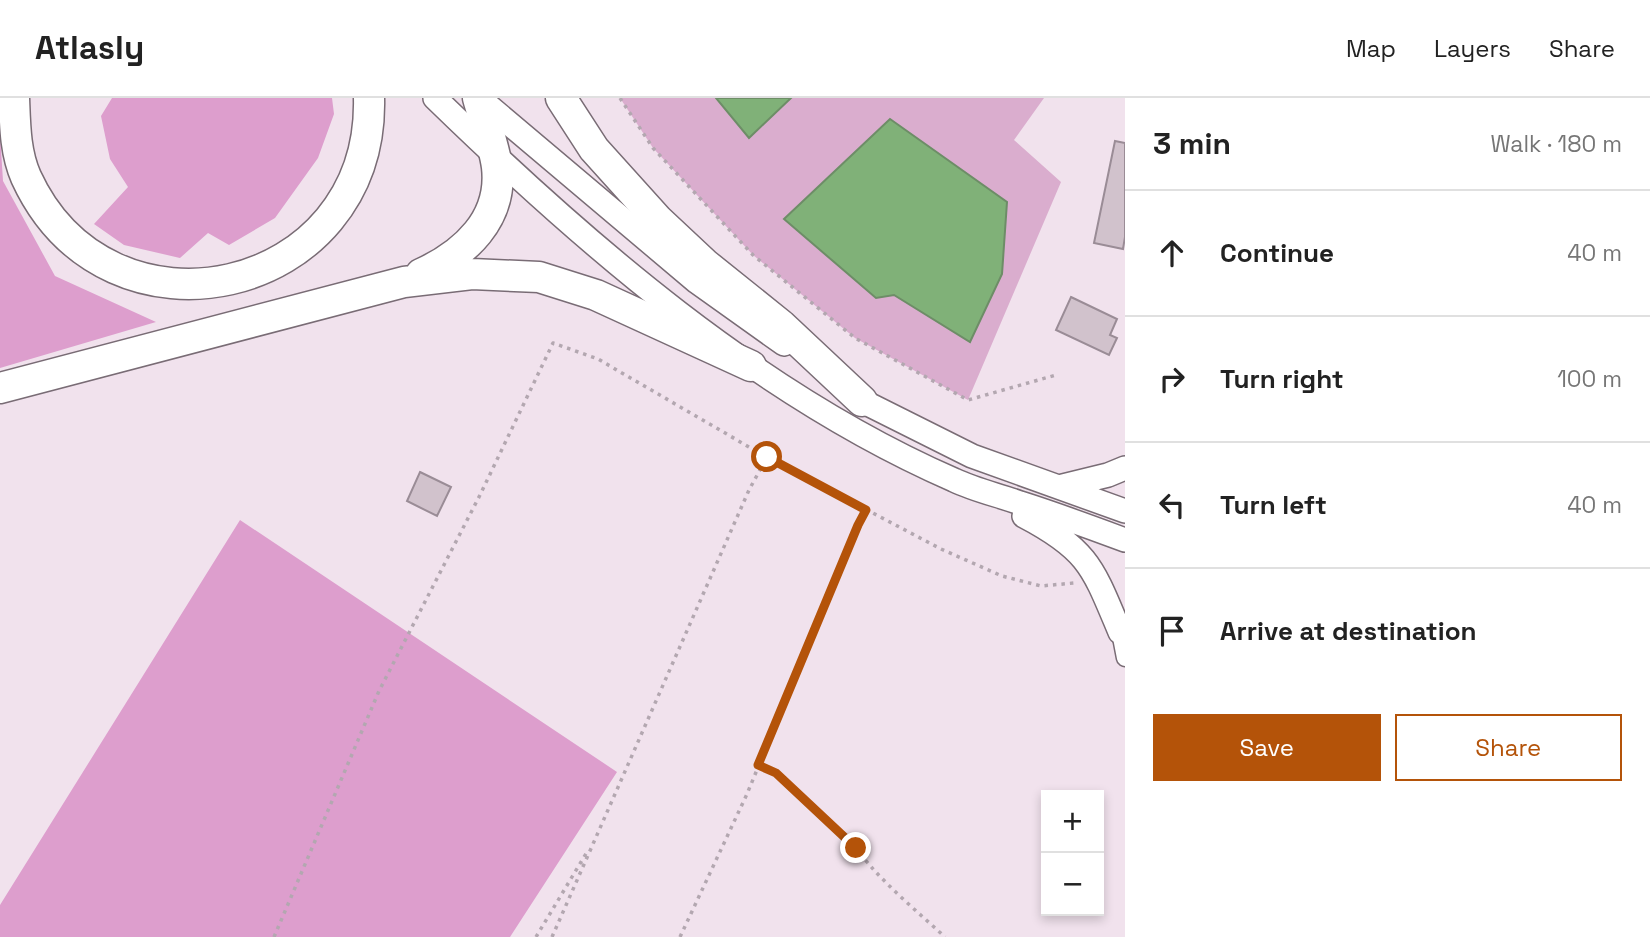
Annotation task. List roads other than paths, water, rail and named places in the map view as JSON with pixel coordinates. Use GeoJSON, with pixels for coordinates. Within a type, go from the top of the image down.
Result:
{"type":"FeatureCollection","features":[{"type":"Feature","properties":{"kind":"highway"},"geometry":{"type":"LineString","coordinates":[[14,98],[16,137],[26,175],[46,212],[79,246],[121,270],[157,282],[187,285],[227,282],[270,267],[307,242],[329,220],[349,191],[362,158],[369,124],[369,98]]}},
{"type":"Feature","properties":{"kind":"highway"},"geometry":{"type":"LineString","coordinates":[[404,282],[441,265],[468,245],[485,226],[495,202],[495,157],[478,98]]}},
{"type":"Feature","properties":{"kind":"highway"},"geometry":{"type":"LineString","coordinates":[[561,98],[594,149],[658,220],[705,264],[781,325],[862,401]]}},
{"type":"Feature","properties":{"kind":"highway"},"geometry":{"type":"LineString","coordinates":[[0,388],[404,282],[472,274],[539,277],[596,295],[751,366]]}},
{"type":"Feature","properties":{"kind":"main road"},"geometry":{"type":"LineString","coordinates":[[435,98],[495,157],[617,264],[751,366],[848,428],[1055,532],[1077,550],[1096,575],[1119,632]]}},
{"type":"Feature","properties":{"kind":"main road"},"geometry":{"type":"LineString","coordinates":[[478,98],[697,282],[862,401],[972,456],[1125,511]]}},
{"type":"Feature","properties":{"kind":"main road"},"geometry":{"type":"LineString","coordinates":[[1059,487],[1125,468]]}},
{"type":"Feature","properties":{"kind":"main road"},"geometry":{"type":"LineString","coordinates":[[956,481],[1125,540]]}},
{"type":"Feature","properties":{"kind":"main road"},"geometry":{"type":"LineString","coordinates":[[1119,632],[1125,607]]}},
{"type":"Feature","properties":{"kind":"street"},"geometry":{"type":"LineString","coordinates":[[1119,632],[1125,658]]}}]}
